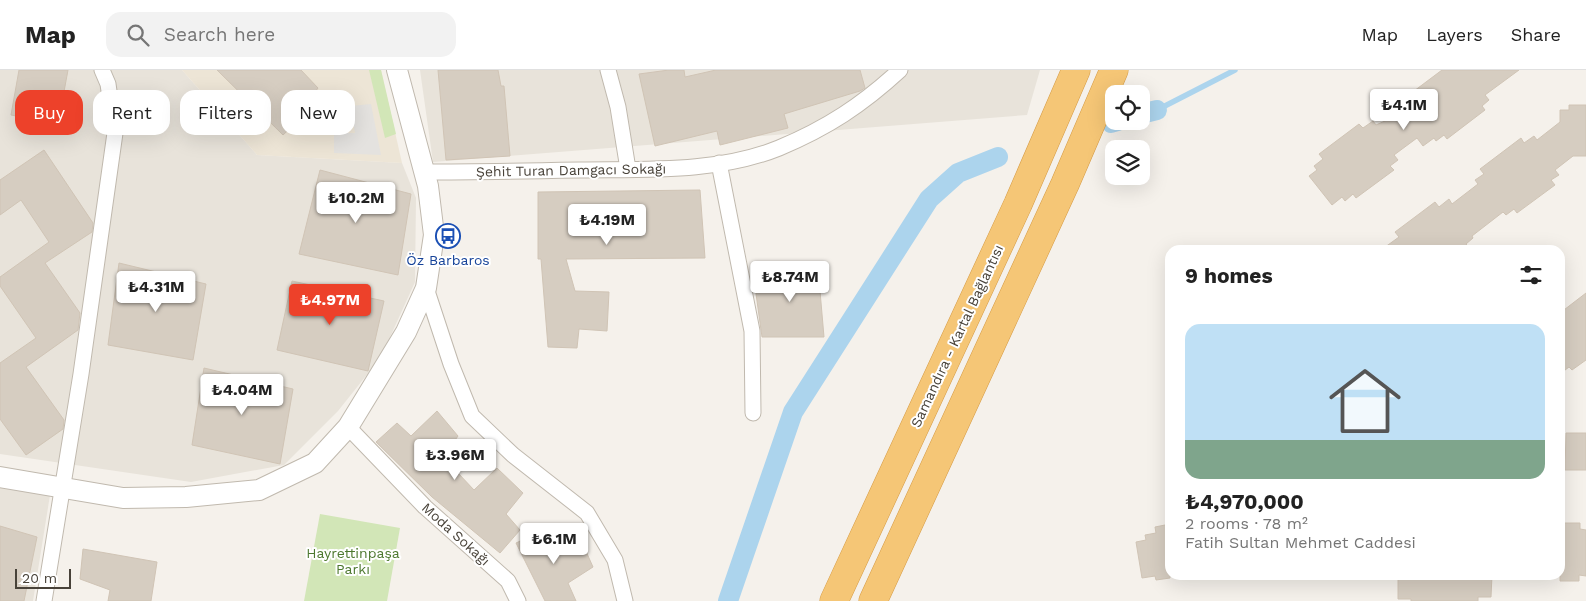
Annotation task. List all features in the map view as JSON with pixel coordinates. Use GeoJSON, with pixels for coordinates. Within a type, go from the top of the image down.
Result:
{"type":"FeatureCollection","features":[{"type":"Feature","properties":{"kind":"highway","name":"Samandıra - Kartal Bağlantısı"},"geometry":{"type":"LineString","coordinates":[[834,601],[1018,204],[1076,70]]}},
{"type":"Feature","properties":{"kind":"highway"},"geometry":{"type":"LineString","coordinates":[[873,601],[1065,184],[1114,70]]}},
{"type":"Feature","properties":{"kind":"street"},"geometry":{"type":"LineString","coordinates":[[44,601],[81,374],[115,133],[108,84],[102,70]]}},
{"type":"Feature","properties":{"kind":"street"},"geometry":{"type":"LineString","coordinates":[[0,477],[124,498],[186,497],[259,490],[315,462],[348,427],[406,332],[426,288],[434,234],[428,186],[397,70]]}},
{"type":"Feature","properties":{"kind":"street"},"geometry":{"type":"LineString","coordinates":[[608,70],[618,108],[628,169]]}},
{"type":"Feature","properties":{"kind":"street","name":"Şehit Turan Damgacı Sokağı"},"geometry":{"type":"LineString","coordinates":[[424,172],[683,168],[718,163],[778,148],[831,124],[900,70]]}},
{"type":"Feature","properties":{"kind":"street"},"geometry":{"type":"LineString","coordinates":[[718,163],[752,330],[753,413]]}},
{"type":"Feature","properties":{"kind":"street"},"geometry":{"type":"LineString","coordinates":[[426,288],[451,364],[472,416],[513,454],[587,513],[616,560],[626,601]]}},
{"type":"Feature","properties":{"kind":"street","name":"Moda Sokağı"},"geometry":{"type":"LineString","coordinates":[[348,427],[425,507],[508,581],[518,601]]}},
{"type":"Feature","properties":{"kind":"shaded area"},"geometry":{"type":"Polygon","coordinates":[[[0,70],[182,70],[200,90],[180,90],[180,135],[239,135],[257,155],[402,163],[416,198],[415,282],[381,357],[338,411],[284,465],[191,482],[0,454],[0,70]]]}},
{"type":"Feature","properties":{"kind":"shaded area"},"geometry":{"type":"Polygon","coordinates":[[[182,70],[381,70],[402,163],[257,155],[239,135],[271,135],[271,90],[200,90],[182,70]]]}},
{"type":"Feature","properties":{"kind":"shaded area"},"geometry":{"type":"Polygon","coordinates":[[[420,70],[1040,70],[1027,115],[433,162],[420,70]]]}},
{"type":"Feature","properties":{"kind":"shaded area"},"geometry":{"type":"Polygon","coordinates":[[[371,104],[381,155],[334,153],[334,135],[355,135],[355,106],[371,104]]]}},
{"type":"Feature","properties":{"kind":"shaded area"},"geometry":{"type":"Polygon","coordinates":[[[0,486],[50,495],[33,601],[0,601],[0,486]]]}},
{"type":"Feature","properties":{"kind":"green space"},"geometry":{"type":"Polygon","coordinates":[[[369,70],[381,70],[396,134],[385,138],[369,70]]]}},
{"type":"Feature","properties":{"kind":"green space","name":"Hayrettinpaşa Parkı"},"geometry":{"type":"Polygon","coordinates":[[[320,514],[400,528],[387,601],[304,601],[320,514]]]}},
{"type":"Feature","properties":{"kind":"building"},"geometry":{"type":"Polygon","coordinates":[[[19,70],[68,70],[64,90],[15,90],[19,70]]]}},
{"type":"Feature","properties":{"kind":"building"},"geometry":{"type":"Polygon","coordinates":[[[217,70],[301,70],[318,88],[317,90],[281,90],[281,133],[271,123],[271,90],[237,90],[217,70]]]}},
{"type":"Feature","properties":{"kind":"building"},"geometry":{"type":"Polygon","coordinates":[[[438,70],[498,70],[501,86],[504,86],[510,156],[446,160],[438,70]]]}},
{"type":"Feature","properties":{"kind":"building"},"geometry":{"type":"Polygon","coordinates":[[[684,70],[685,77],[716,70],[860,70],[865,88],[784,114],[788,128],[720,145],[717,131],[655,146],[639,74],[684,70]]]}},
{"type":"Feature","properties":{"kind":"building"},"geometry":{"type":"Polygon","coordinates":[[[1442,70],[1519,70],[1485,95],[1489,100],[1482,106],[1485,110],[1447,139],[1444,135],[1436,141],[1434,138],[1423,146],[1417,138],[1394,155],[1398,160],[1390,166],[1394,170],[1356,198],[1353,194],[1345,201],[1342,197],[1332,205],[1309,176],[1317,170],[1314,166],[1323,159],[1319,154],[1359,124],[1363,128],[1373,121],[1376,125],[1385,121],[1414,99],[1410,94],[1442,70]]]}},
{"type":"Feature","properties":{"kind":"building"},"geometry":{"type":"Polygon","coordinates":[[[15,92],[15,116],[11,115],[15,92]]]}},
{"type":"Feature","properties":{"kind":"building"},"geometry":{"type":"Polygon","coordinates":[[[1569,105],[1586,105],[1586,156],[1573,156],[1555,170],[1559,175],[1551,180],[1555,185],[1517,213],[1514,209],[1506,215],[1503,212],[1472,236],[1473,238],[1467,245],[1388,245],[1399,237],[1395,232],[1435,202],[1439,207],[1449,199],[1452,204],[1478,184],[1475,180],[1484,174],[1480,169],[1521,138],[1524,143],[1534,136],[1537,140],[1560,122],[1560,110],[1569,110],[1569,105]]]}},
{"type":"Feature","properties":{"kind":"building"},"geometry":{"type":"Polygon","coordinates":[[[44,150],[93,223],[92,232],[45,263],[80,313],[78,330],[26,367],[64,420],[63,429],[26,455],[0,419],[0,363],[36,338],[0,286],[0,277],[49,242],[21,200],[0,215],[0,180],[44,150]]]}},
{"type":"Feature","properties":{"kind":"building"},"geometry":{"type":"Polygon","coordinates":[[[320,170],[411,194],[398,275],[299,254],[320,170]]]}},
{"type":"Feature","properties":{"kind":"building"},"geometry":{"type":"Polygon","coordinates":[[[700,190],[705,258],[566,259],[575,291],[609,292],[607,331],[579,329],[577,348],[548,347],[541,259],[538,259],[538,192],[700,190]]]}},
{"type":"Feature","properties":{"kind":"building"},"geometry":{"type":"Polygon","coordinates":[[[119,263],[206,284],[193,360],[108,345],[119,263]]]}},
{"type":"Feature","properties":{"kind":"building"},"geometry":{"type":"Polygon","coordinates":[[[818,268],[824,337],[762,337],[753,272],[818,268]]]}},
{"type":"Feature","properties":{"kind":"building"},"geometry":{"type":"Polygon","coordinates":[[[292,281],[384,301],[368,371],[277,350],[292,281]]]}},
{"type":"Feature","properties":{"kind":"building"},"geometry":{"type":"Polygon","coordinates":[[[1586,293],[1586,360],[1572,370],[1569,367],[1565,370],[1565,309],[1586,293]]]}},
{"type":"Feature","properties":{"kind":"building"},"geometry":{"type":"Polygon","coordinates":[[[204,368],[293,389],[280,464],[192,445],[204,368]]]}},
{"type":"Feature","properties":{"kind":"building"},"geometry":{"type":"Polygon","coordinates":[[[437,411],[458,436],[443,457],[474,490],[497,468],[523,493],[506,514],[520,530],[500,553],[432,497],[376,442],[397,423],[411,436],[437,411]]]}},
{"type":"Feature","properties":{"kind":"building"},"geometry":{"type":"Polygon","coordinates":[[[1566,433],[1586,433],[1586,470],[1565,470],[1566,433]]]}},
{"type":"Feature","properties":{"kind":"building"},"geometry":{"type":"Polygon","coordinates":[[[1565,523],[1580,523],[1580,529],[1586,530],[1586,576],[1579,575],[1579,581],[1560,581],[1565,580],[1565,523]]]}},
{"type":"Feature","properties":{"kind":"building"},"geometry":{"type":"Polygon","coordinates":[[[1165,525],[1165,579],[1156,580],[1155,576],[1142,578],[1136,542],[1146,540],[1145,535],[1156,533],[1155,527],[1165,525]]]}},
{"type":"Feature","properties":{"kind":"building"},"geometry":{"type":"Polygon","coordinates":[[[0,526],[37,537],[24,601],[0,601],[0,526]]]}},
{"type":"Feature","properties":{"kind":"building"},"geometry":{"type":"Polygon","coordinates":[[[544,530],[554,551],[580,538],[593,567],[568,583],[576,601],[545,601],[516,543],[544,530]]]}},
{"type":"Feature","properties":{"kind":"building"},"geometry":{"type":"Polygon","coordinates":[[[83,549],[157,562],[151,601],[108,601],[110,590],[80,579],[83,549]]]}},
{"type":"Feature","properties":{"kind":"building"},"geometry":{"type":"Polygon","coordinates":[[[1398,580],[1492,580],[1491,597],[1478,597],[1478,601],[1411,601],[1411,599],[1398,599],[1398,580]]]}},
{"type":"Feature","properties":{"kind":"waterway"},"geometry":{"type":"LineString","coordinates":[[1157,110],[1235,70]]}},
{"type":"Feature","properties":{"kind":"waterway"},"geometry":{"type":"LineString","coordinates":[[1150,112],[1157,110]]}},
{"type":"Feature","properties":{"kind":"waterway"},"geometry":{"type":"LineString","coordinates":[[728,601],[793,412],[929,199],[958,173],[998,157]]}},
{"type":"Feature","properties":{"kind":"place","name":"Öz Barbaros"},"geometry":{"type":"Point","coordinates":[448,236]}}]}
